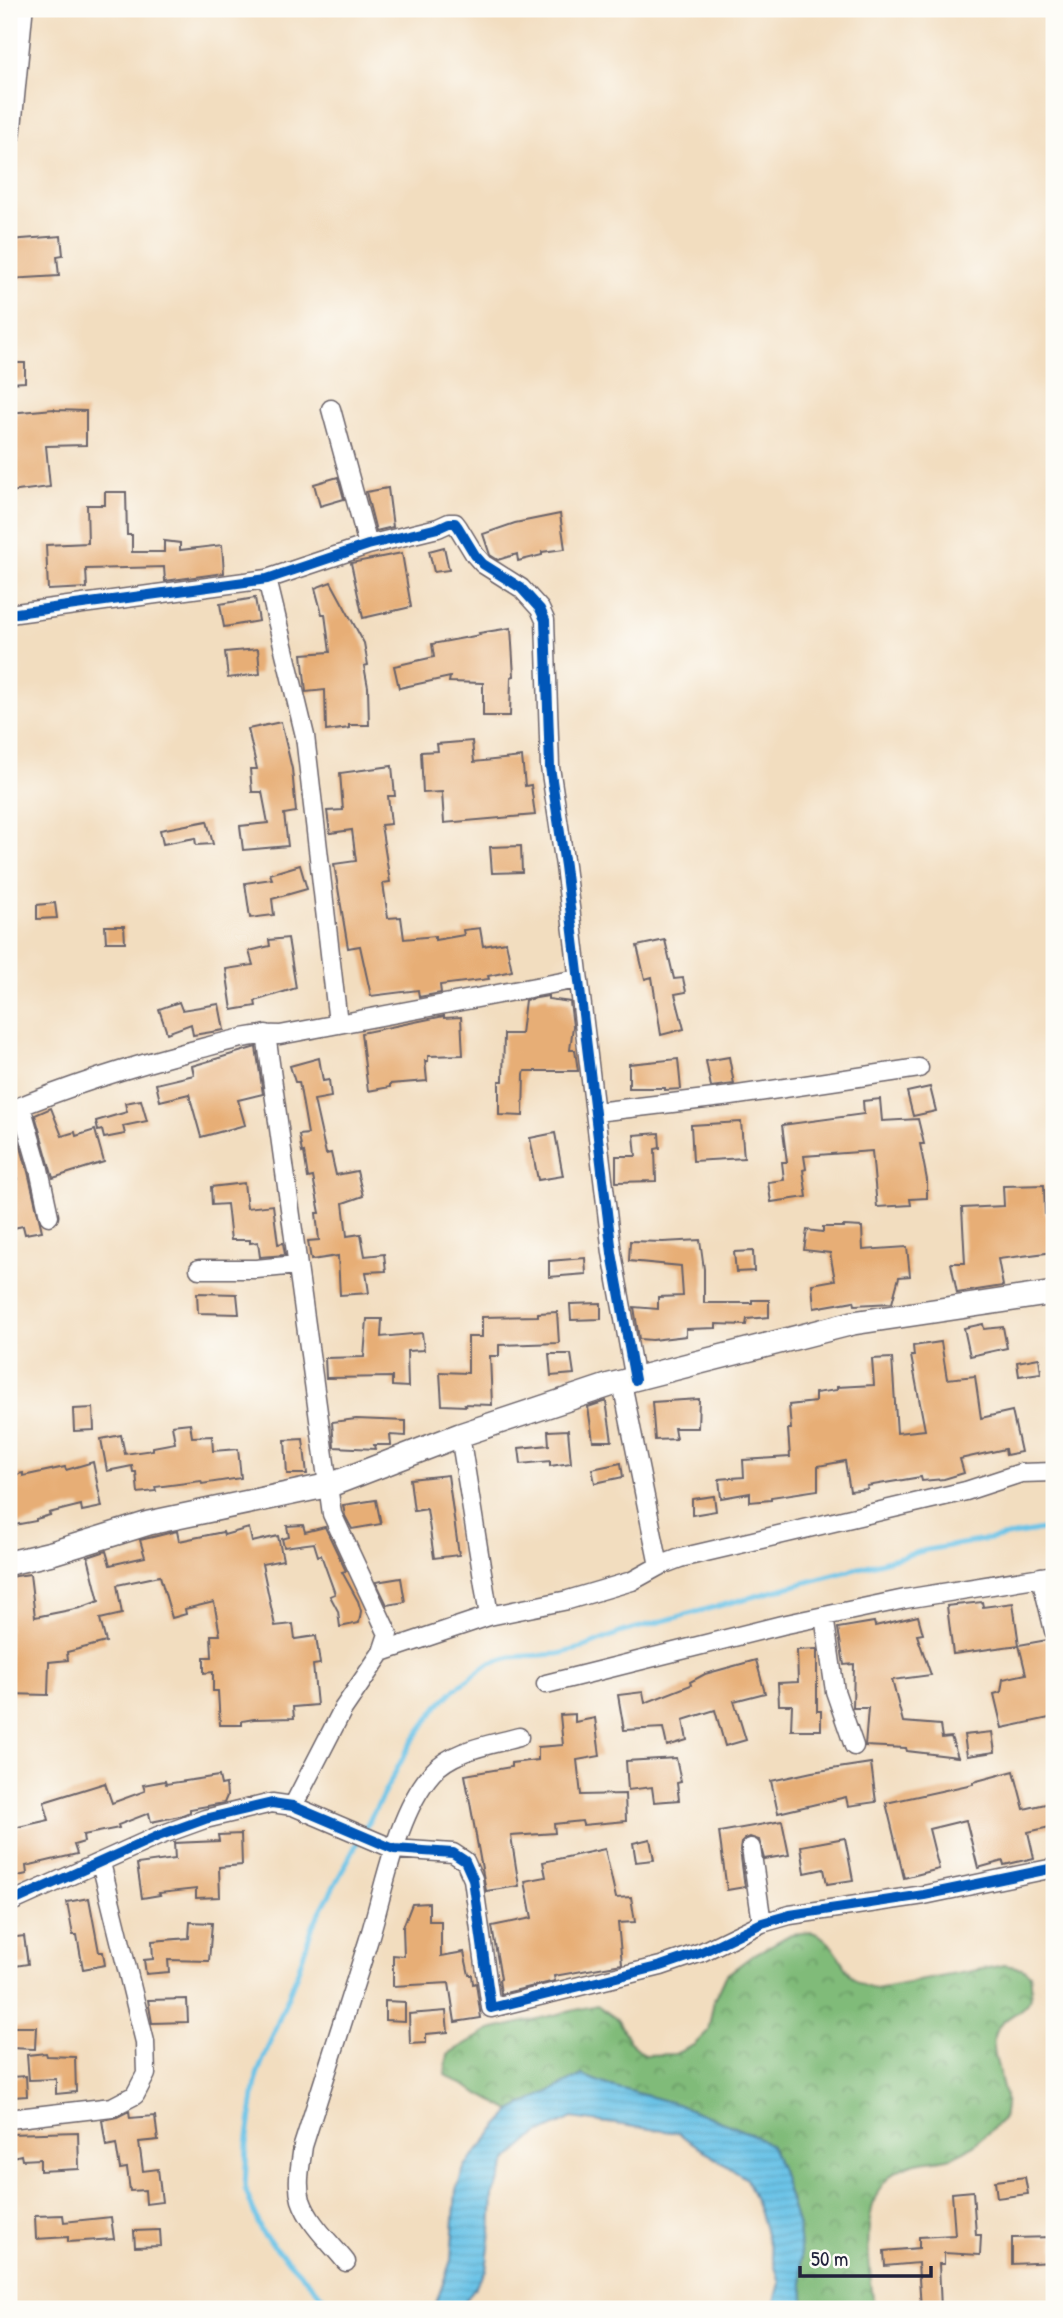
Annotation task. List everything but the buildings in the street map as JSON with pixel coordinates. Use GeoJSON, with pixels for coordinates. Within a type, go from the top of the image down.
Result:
{"type":"FeatureCollection","features":[{"type":"Feature","properties":{"kind":"main road"},"geometry":{"type":"LineString","coordinates":[[9,133],[21,9]]}},
{"type":"Feature","properties":{"kind":"main road"},"geometry":{"type":"LineString","coordinates":[[9,1563],[52,1553],[149,1523],[330,1485],[460,1436],[628,1382],[853,1323],[1054,1293]]}},
{"type":"Feature","properties":{"kind":"street"},"geometry":{"type":"LineString","coordinates":[[331,409],[368,545]]}},
{"type":"Feature","properties":{"kind":"street"},"geometry":{"type":"LineString","coordinates":[[9,614],[267,579],[368,545],[449,523],[455,523],[475,555],[484,564],[521,588],[540,609],[545,620],[550,766],[565,866],[628,1382],[659,1566]]}},
{"type":"Feature","properties":{"kind":"street"},"geometry":{"type":"LineString","coordinates":[[267,579],[305,736],[338,1023]]}},
{"type":"Feature","properties":{"kind":"street"},"geometry":{"type":"LineString","coordinates":[[49,1216],[39,1169],[15,1108],[138,1065],[266,1034],[280,1035],[579,979]]}},
{"type":"Feature","properties":{"kind":"street"},"geometry":{"type":"LineString","coordinates":[[266,1034],[332,1514],[388,1634],[382,1652],[343,1709],[293,1806]]}},
{"type":"Feature","properties":{"kind":"street"},"geometry":{"type":"LineString","coordinates":[[596,1112],[731,1096],[919,1068]]}},
{"type":"Feature","properties":{"kind":"street"},"geometry":{"type":"LineString","coordinates":[[199,1269],[256,1269],[297,1265]]}},
{"type":"Feature","properties":{"kind":"street"},"geometry":{"type":"LineString","coordinates":[[460,1436],[489,1616]]}},
{"type":"Feature","properties":{"kind":"street"},"geometry":{"type":"LineString","coordinates":[[382,1652],[489,1616],[568,1600],[632,1581],[680,1558],[966,1491],[1021,1473],[1054,1472]]}},
{"type":"Feature","properties":{"kind":"street"},"geometry":{"type":"LineString","coordinates":[[547,1684],[905,1598],[1048,1576],[1054,1631]]}},
{"type":"Feature","properties":{"kind":"street"},"geometry":{"type":"LineString","coordinates":[[824,1616],[835,1691],[854,1746]]}},
{"type":"Feature","properties":{"kind":"street"},"geometry":{"type":"LineString","coordinates":[[346,2262],[311,2219],[301,2199],[299,2176],[303,2146],[368,1942],[387,1847],[431,1774],[444,1762],[469,1751],[519,1737]]}},
{"type":"Feature","properties":{"kind":"street"},"geometry":{"type":"LineString","coordinates":[[9,1903],[158,1836],[205,1819],[272,1803],[293,1806],[338,1823],[387,1847],[453,1853],[465,1861],[473,1879],[491,2008],[661,1966],[702,1952],[762,1923],[790,1914],[924,1895],[1054,1868]]}},
{"type":"Feature","properties":{"kind":"street"},"geometry":{"type":"LineString","coordinates":[[751,1848],[762,1923]]}},
{"type":"Feature","properties":{"kind":"street"},"geometry":{"type":"LineString","coordinates":[[9,2119],[112,2107],[135,2095],[146,2074],[145,2042],[101,1863]]}},
{"type":"Feature","properties":{"kind":"green space"},"geometry":{"type":"Polygon","coordinates":[[[812,1932],[831,1945],[855,1980],[876,1989],[1004,1965],[1022,1968],[1030,1974],[1030,1997],[1026,2004],[1001,2024],[994,2037],[1005,2097],[1003,2119],[966,2150],[951,2157],[909,2165],[891,2175],[879,2190],[872,2207],[869,2228],[874,2309],[805,2309],[798,2227],[781,2170],[756,2136],[677,2104],[607,2085],[582,2075],[511,2111],[445,2075],[448,2054],[490,2030],[597,2005],[618,2020],[629,2041],[645,2055],[675,2054],[694,2045],[708,2031],[714,2000],[725,1976],[753,1955],[791,1934],[812,1932]]]}},
{"type":"Feature","properties":{"kind":"water"},"geometry":{"type":"Polygon","coordinates":[[[582,2075],[607,2085],[677,2104],[756,2136],[771,2146],[798,2227],[805,2309],[773,2309],[780,2283],[760,2213],[746,2179],[678,2133],[572,2118],[536,2135],[507,2161],[493,2196],[486,2271],[460,2309],[434,2309],[451,2260],[456,2190],[465,2166],[511,2111],[582,2075]]]}},
{"type":"Feature","properties":{"kind":"waterway"},"geometry":{"type":"LineString","coordinates":[[328,2309],[326,2300],[262,2233],[245,2189],[247,2144],[257,2075],[313,1925],[411,1743],[438,1706],[454,1690],[490,1663],[511,1657],[558,1654],[582,1648],[622,1632],[926,1550],[1054,1528]]}},
{"type":"Feature","properties":{"kind":"cycle path"},"geometry":{"type":"LineString","coordinates":[[9,614],[267,579],[368,545],[449,523],[455,523],[483,564],[521,588],[540,609],[545,620],[550,767],[565,866],[612,1253],[635,1380]]}},
{"type":"Feature","properties":{"kind":"cycle path"},"geometry":{"type":"LineString","coordinates":[[9,1903],[158,1836],[205,1819],[272,1803],[293,1806],[394,1849],[453,1853],[465,1861],[473,1879],[491,2008],[661,1966],[702,1952],[762,1923],[790,1915],[924,1895],[1054,1868]]}}]}
